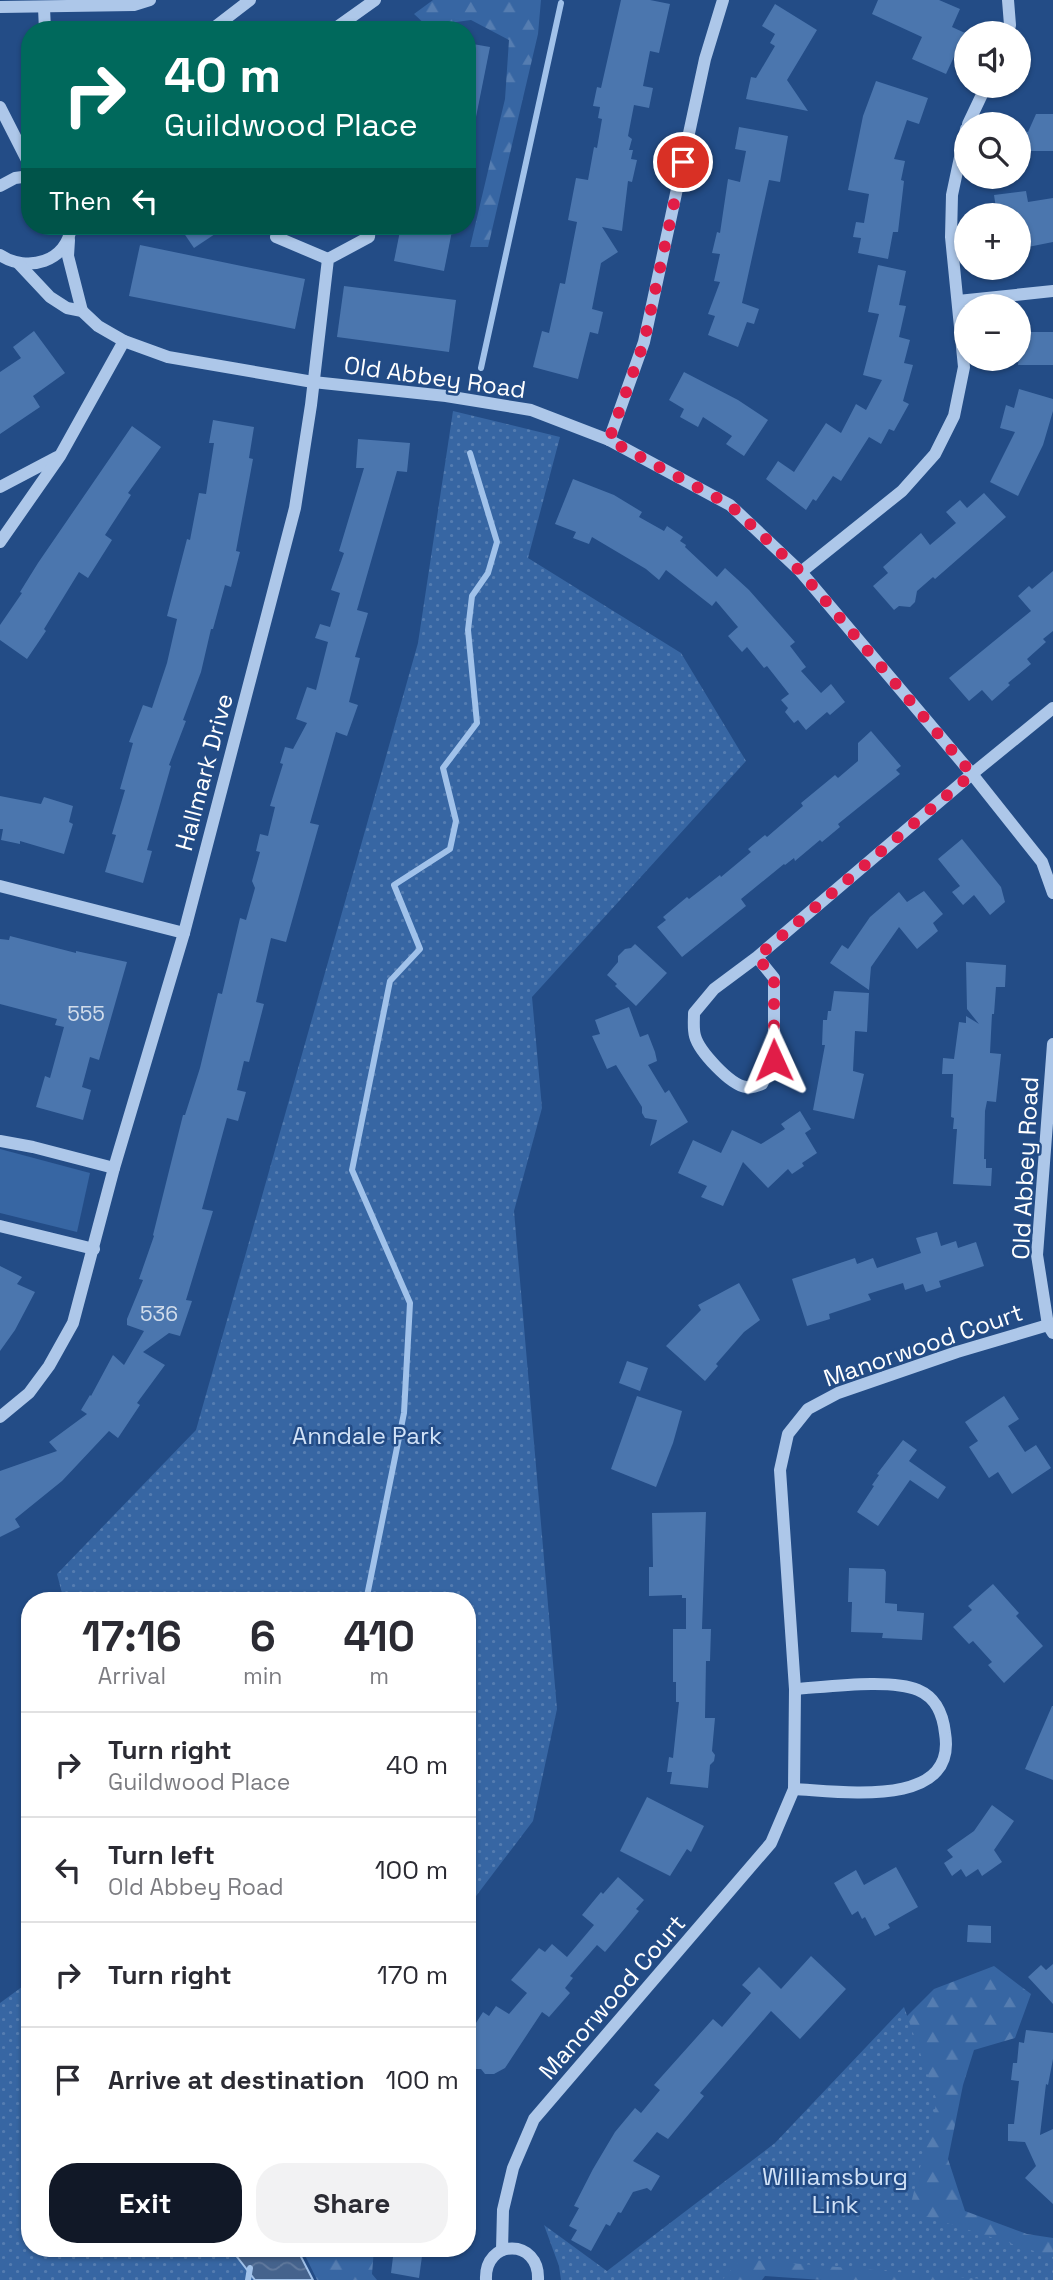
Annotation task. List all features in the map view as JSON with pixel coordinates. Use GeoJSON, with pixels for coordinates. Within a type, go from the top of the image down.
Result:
{"type":"FeatureCollection","features":[{"type":"Feature","properties":{"kind":"street"},"geometry":{"type":"LineString","coordinates":[[0,7],[134,5],[149,0]]}},
{"type":"Feature","properties":{"kind":"street"},"geometry":{"type":"LineString","coordinates":[[223,21],[250,0]]}},
{"type":"Feature","properties":{"kind":"street"},"geometry":{"type":"LineString","coordinates":[[346,21],[375,0]]}},
{"type":"Feature","properties":{"kind":"street"},"geometry":{"type":"LineString","coordinates":[[609,440],[644,342],[705,59],[723,0]]}},
{"type":"Feature","properties":{"kind":"street"},"geometry":{"type":"LineString","coordinates":[[1008,0],[1010,21]]}},
{"type":"Feature","properties":{"kind":"street"},"geometry":{"type":"LineString","coordinates":[[44,8],[45,21]]}},
{"type":"Feature","properties":{"kind":"street"},"geometry":{"type":"LineString","coordinates":[[0,107],[21,146]]}},
{"type":"Feature","properties":{"kind":"street"},"geometry":{"type":"LineString","coordinates":[[0,186],[21,177]]}},
{"type":"Feature","properties":{"kind":"street"},"geometry":{"type":"LineString","coordinates":[[954,186],[951,237],[957,294]]}},
{"type":"Feature","properties":{"kind":"street"},"geometry":{"type":"LineString","coordinates":[[10,264],[29,265],[49,260],[57,254],[69,235]]}},
{"type":"Feature","properties":{"kind":"street"},"geometry":{"type":"LineString","coordinates":[[71,235],[68,256],[82,311]]}},
{"type":"Feature","properties":{"kind":"street"},"geometry":{"type":"LineString","coordinates":[[277,235],[276,237],[328,259],[369,235]]}},
{"type":"Feature","properties":{"kind":"street","name":"Old Abbey Road"},"geometry":{"type":"LineString","coordinates":[[0,255],[50,297],[67,308],[82,311],[98,326],[124,341],[168,356],[313,382],[446,396],[531,410],[609,440],[730,505],[801,572],[972,774],[1042,862],[1053,893]]}},
{"type":"Feature","properties":{"kind":"street","name":"Hallmark Drive"},"geometry":{"type":"LineString","coordinates":[[0,1416],[29,1393],[49,1366],[73,1323],[114,1168],[184,933],[295,508],[328,259]]}},
{"type":"Feature","properties":{"kind":"street"},"geometry":{"type":"LineString","coordinates":[[1018,294],[1053,290]]}},
{"type":"Feature","properties":{"kind":"street"},"geometry":{"type":"LineString","coordinates":[[0,542],[60,456],[124,341]]}},
{"type":"Feature","properties":{"kind":"street"},"geometry":{"type":"LineString","coordinates":[[801,572],[902,491],[934,454],[954,416],[963,371]]}},
{"type":"Feature","properties":{"kind":"street"},"geometry":{"type":"LineString","coordinates":[[0,488],[60,456]]}},
{"type":"Feature","properties":{"kind":"street"},"geometry":{"type":"LineString","coordinates":[[757,957],[774,978],[774,1060],[762,1084],[747,1088],[733,1082],[705,1052],[695,1037],[694,1013],[714,989],[757,957],[1053,708]]}},
{"type":"Feature","properties":{"kind":"street"},"geometry":{"type":"LineString","coordinates":[[0,886],[184,933]]}},
{"type":"Feature","properties":{"kind":"street","name":"Old Abbey Road"},"geometry":{"type":"LineString","coordinates":[[1050,1329],[1037,1255],[1053,1044]]}},
{"type":"Feature","properties":{"kind":"street"},"geometry":{"type":"LineString","coordinates":[[0,1141],[114,1168]]}},
{"type":"Feature","properties":{"kind":"street"},"geometry":{"type":"LineString","coordinates":[[0,1226],[94,1249]]}},
{"type":"Feature","properties":{"kind":"street","name":"Manorwood Court"},"geometry":{"type":"LineString","coordinates":[[486,2280],[488,2263],[502,2250],[503,2210],[513,2168],[534,2119],[771,1843],[794,1789],[795,1689],[780,1470],[788,1434],[808,1409],[838,1393],[957,1352],[1050,1329]]}},
{"type":"Feature","properties":{"kind":"street"},"geometry":{"type":"LineString","coordinates":[[794,1789],[870,1792],[905,1790],[926,1781],[944,1760],[947,1742],[943,1715],[933,1700],[918,1690],[894,1684],[795,1689]]}},
{"type":"Feature","properties":{"kind":"street"},"geometry":{"type":"LineString","coordinates":[[502,2250],[517,2249],[526,2252],[533,2258],[538,2269],[538,2280]]}},
{"type":"Feature","properties":{"kind":"green space"},"geometry":{"type":"Polygon","coordinates":[[[433,0],[541,0],[538,34],[488,247],[470,247],[473,235],[476,235],[476,222],[505,99],[509,40],[476,21],[422,21],[414,14],[433,0]]]}},
{"type":"Feature","properties":{"kind":"green space","name":"Anndale Park"},"geometry":{"type":"Polygon","coordinates":[[[453,411],[560,437],[528,558],[681,653],[746,761],[532,997],[542,1108],[514,1211],[557,1709],[533,1821],[476,1896],[476,1592],[62,1592],[57,1574],[196,1430],[418,643],[453,411]]]}},
{"type":"Feature","properties":{"kind":"green space"},"geometry":{"type":"Polygon","coordinates":[[[0,1149],[90,1173],[77,1232],[0,1213],[0,1149]]]}},
{"type":"Feature","properties":{"kind":"green space","name":"Williamsburg Link"},"geometry":{"type":"Polygon","coordinates":[[[994,1966],[1031,1994],[1015,2038],[974,2050],[963,2085],[948,2159],[965,2211],[1027,2234],[1053,2238],[1053,2280],[822,2280],[765,2276],[762,2280],[694,2280],[848,2075],[934,1989],[994,1966]]]}},
{"type":"Feature","properties":{"kind":"green space"},"geometry":{"type":"Polygon","coordinates":[[[21,1988],[21,2257],[290,2257],[301,2280],[0,2280],[0,2003],[21,1988]]]}},
{"type":"Feature","properties":{"kind":"green space","name":"Williamsburg Link"},"geometry":{"type":"Polygon","coordinates":[[[904,2007],[937,2101],[909,2211],[1053,2257],[1053,2280],[995,2280],[741,2259],[722,2280],[561,2280],[559,2266],[544,2225],[607,2271],[775,2143],[904,2007]]]}},
{"type":"Feature","properties":{"kind":"green space"},"geometry":{"type":"Polygon","coordinates":[[[306,2257],[373,2257],[372,2274],[377,2280],[317,2280],[306,2257]]]}},
{"type":"Feature","properties":{"kind":"water"},"geometry":{"type":"Polygon","coordinates":[[[237,2257],[301,2257],[313,2280],[255,2280],[237,2257]]]}},
{"type":"Feature","properties":{"kind":"building"},"geometry":{"type":"Polygon","coordinates":[[[621,0],[650,0],[670,4],[659,53],[650,51],[643,86],[653,88],[649,108],[634,105],[628,136],[632,139],[629,150],[633,150],[631,159],[637,160],[632,182],[628,181],[622,231],[602,227],[618,252],[601,263],[592,309],[603,312],[598,334],[590,332],[578,379],[533,367],[542,331],[549,333],[560,283],[565,284],[577,222],[568,220],[576,178],[588,180],[594,147],[597,148],[602,119],[598,118],[600,107],[593,106],[597,87],[601,88],[621,0]]]}},
{"type":"Feature","properties":{"kind":"building"},"geometry":{"type":"Polygon","coordinates":[[[878,0],[939,0],[960,9],[952,27],[954,57],[946,74],[912,59],[922,37],[872,14],[878,0]]]}},
{"type":"Feature","properties":{"kind":"building"},"geometry":{"type":"Polygon","coordinates":[[[775,4],[817,30],[787,80],[808,111],[746,99],[751,77],[756,78],[775,46],[770,43],[775,34],[762,26],[775,4]]]}},
{"type":"Feature","properties":{"kind":"building"},"geometry":{"type":"Polygon","coordinates":[[[476,45],[490,47],[476,117],[476,45]]]}},
{"type":"Feature","properties":{"kind":"building"},"geometry":{"type":"Polygon","coordinates":[[[876,81],[928,98],[919,124],[907,120],[894,159],[905,161],[901,180],[904,181],[898,232],[893,232],[888,259],[858,253],[861,238],[853,237],[856,222],[864,223],[869,194],[848,190],[863,116],[876,81]]]}},
{"type":"Feature","properties":{"kind":"building"},"geometry":{"type":"Polygon","coordinates":[[[1036,114],[1053,114],[1053,151],[1031,151],[1031,125],[1036,114]]]}},
{"type":"Feature","properties":{"kind":"building"},"geometry":{"type":"Polygon","coordinates":[[[739,127],[788,136],[780,182],[769,180],[742,303],[759,309],[754,324],[747,322],[738,347],[708,335],[715,316],[708,314],[720,282],[714,281],[720,254],[712,253],[717,232],[720,233],[728,179],[740,182],[746,151],[735,149],[739,127]]]}},
{"type":"Feature","properties":{"kind":"building"},"geometry":{"type":"Polygon","coordinates":[[[1026,191],[1028,202],[1053,198],[1053,242],[1031,246],[1031,203],[995,203],[994,195],[1026,191]]]}},
{"type":"Feature","properties":{"kind":"building"},"geometry":{"type":"Polygon","coordinates":[[[185,235],[214,235],[194,248],[185,235]]]}},
{"type":"Feature","properties":{"kind":"building"},"geometry":{"type":"Polygon","coordinates":[[[399,235],[451,235],[444,271],[394,261],[399,235]]]}},
{"type":"Feature","properties":{"kind":"building"},"geometry":{"type":"Polygon","coordinates":[[[140,245],[305,279],[295,329],[129,296],[140,245]]]}},
{"type":"Feature","properties":{"kind":"building"},"geometry":{"type":"Polygon","coordinates":[[[878,265],[906,271],[899,305],[906,306],[899,337],[910,340],[904,363],[913,365],[903,401],[909,404],[894,431],[889,429],[881,444],[869,437],[841,481],[833,476],[816,501],[813,499],[806,510],[766,479],[778,461],[794,472],[826,423],[841,433],[856,404],[866,410],[882,380],[863,375],[879,314],[868,312],[878,265]]]}},
{"type":"Feature","properties":{"kind":"building"},"geometry":{"type":"Polygon","coordinates":[[[344,286],[456,300],[449,352],[337,337],[344,286]]]}},
{"type":"Feature","properties":{"kind":"building"},"geometry":{"type":"Polygon","coordinates":[[[34,331],[65,373],[33,396],[40,407],[0,434],[0,372],[21,358],[13,347],[34,331]]]}},
{"type":"Feature","properties":{"kind":"building"},"geometry":{"type":"Polygon","coordinates":[[[1031,332],[1053,332],[1053,365],[1031,365],[1031,332]]]}},
{"type":"Feature","properties":{"kind":"building"},"geometry":{"type":"Polygon","coordinates":[[[684,372],[738,400],[768,420],[744,456],[726,444],[732,436],[703,417],[698,427],[680,417],[684,409],[669,400],[684,372]]]}},
{"type":"Feature","properties":{"kind":"building"},"geometry":{"type":"Polygon","coordinates":[[[1019,389],[1053,399],[1053,411],[1043,445],[1018,496],[990,482],[1015,432],[1000,428],[1006,405],[1014,408],[1019,389]]]}},
{"type":"Feature","properties":{"kind":"building"},"geometry":{"type":"Polygon","coordinates":[[[213,420],[254,427],[249,458],[253,459],[236,551],[240,552],[231,587],[225,585],[201,672],[183,720],[186,721],[169,765],[171,766],[147,850],[152,851],[143,883],[105,872],[116,835],[112,834],[125,790],[120,789],[133,743],[129,742],[143,705],[152,708],[167,663],[177,619],[167,616],[187,539],[190,540],[199,493],[206,494],[214,443],[209,443],[213,420]]]}},
{"type":"Feature","properties":{"kind":"building"},"geometry":{"type":"Polygon","coordinates":[[[132,426],[161,447],[128,493],[131,495],[105,535],[112,540],[88,578],[79,572],[27,659],[0,640],[0,625],[38,563],[132,426]]]}},
{"type":"Feature","properties":{"kind":"building"},"geometry":{"type":"Polygon","coordinates":[[[358,439],[410,443],[407,472],[397,471],[357,610],[368,613],[355,657],[360,658],[349,702],[358,705],[347,736],[336,732],[310,823],[319,825],[286,942],[271,938],[256,1002],[264,1004],[249,1062],[244,1061],[237,1090],[246,1092],[238,1121],[227,1118],[202,1209],[213,1211],[186,1300],[192,1301],[180,1336],[169,1333],[143,1352],[165,1365],[137,1403],[140,1405],[118,1438],[109,1431],[62,1481],[15,1519],[20,1527],[0,1537],[0,1471],[57,1451],[49,1442],[87,1414],[81,1410],[113,1355],[124,1365],[144,1331],[127,1325],[127,1319],[143,1280],[139,1279],[154,1236],[183,1115],[200,1068],[218,993],[222,994],[240,918],[246,920],[255,888],[252,881],[260,852],[256,851],[260,834],[268,836],[275,807],[270,806],[283,764],[280,763],[285,747],[293,749],[307,723],[296,719],[307,687],[316,690],[328,642],[315,638],[320,624],[330,627],[340,593],[331,590],[344,553],[339,551],[364,468],[356,468],[358,439]]]}},
{"type":"Feature","properties":{"kind":"building"},"geometry":{"type":"Polygon","coordinates":[[[573,479],[614,495],[642,512],[639,517],[664,531],[667,526],[683,537],[680,541],[685,547],[717,577],[725,568],[749,590],[795,642],[790,646],[806,667],[801,671],[821,693],[831,684],[845,702],[830,715],[827,712],[806,730],[798,720],[794,723],[785,712],[788,708],[781,700],[789,694],[767,666],[764,668],[747,647],[742,652],[728,636],[738,627],[716,601],[712,606],[666,570],[659,580],[646,569],[592,537],[589,544],[573,538],[576,532],[555,524],[573,479]]]}},
{"type":"Feature","properties":{"kind":"building"},"geometry":{"type":"Polygon","coordinates":[[[984,493],[1006,517],[935,579],[933,577],[917,591],[915,602],[910,607],[899,606],[894,610],[873,586],[888,573],[883,567],[921,533],[930,545],[956,523],[946,512],[960,500],[967,508],[984,493]]]}},
{"type":"Feature","properties":{"kind":"building"},"geometry":{"type":"Polygon","coordinates":[[[1053,571],[1053,631],[1043,639],[1046,642],[1027,659],[1031,664],[992,701],[982,690],[969,701],[949,678],[1031,611],[1018,596],[1029,586],[1032,589],[1053,571]]]}},
{"type":"Feature","properties":{"kind":"building"},"geometry":{"type":"Polygon","coordinates":[[[871,731],[901,766],[896,770],[900,774],[838,824],[840,827],[822,842],[820,840],[795,861],[794,858],[784,864],[741,899],[746,906],[682,957],[657,927],[666,920],[663,917],[687,897],[689,899],[720,875],[721,877],[751,852],[748,849],[765,835],[767,837],[803,806],[801,803],[835,775],[838,778],[858,761],[858,743],[871,731]]]}},
{"type":"Feature","properties":{"kind":"building"},"geometry":{"type":"Polygon","coordinates":[[[0,796],[41,804],[44,797],[73,806],[69,822],[73,824],[64,854],[20,841],[20,844],[1,840],[3,829],[0,829],[0,796]]]}},
{"type":"Feature","properties":{"kind":"building"},"geometry":{"type":"Polygon","coordinates":[[[962,839],[1001,887],[1005,902],[990,915],[974,895],[963,905],[952,892],[960,886],[938,859],[962,839]]]}},
{"type":"Feature","properties":{"kind":"building"},"geometry":{"type":"Polygon","coordinates":[[[924,891],[943,914],[933,923],[938,931],[917,949],[899,927],[871,967],[869,990],[830,963],[842,945],[848,949],[870,917],[899,892],[907,902],[924,891]]]}},
{"type":"Feature","properties":{"kind":"building"},"geometry":{"type":"Polygon","coordinates":[[[10,936],[76,953],[127,962],[99,1060],[90,1057],[82,1087],[91,1090],[83,1120],[36,1107],[45,1076],[50,1078],[64,1027],[55,1025],[57,1019],[0,1004],[0,939],[9,940],[10,936]]]}},
{"type":"Feature","properties":{"kind":"building"},"geometry":{"type":"Polygon","coordinates":[[[635,944],[667,973],[636,1006],[607,975],[618,962],[618,956],[635,944]]]}},
{"type":"Feature","properties":{"kind":"building"},"geometry":{"type":"Polygon","coordinates":[[[966,962],[1006,965],[1005,987],[996,987],[992,1014],[990,1053],[1001,1054],[996,1102],[987,1101],[985,1111],[984,1159],[986,1168],[992,1168],[991,1186],[953,1184],[957,1129],[953,1129],[954,1118],[951,1117],[953,1074],[942,1074],[943,1058],[954,1059],[959,1022],[966,1023],[966,1016],[979,1024],[967,1009],[966,962]]]}},
{"type":"Feature","properties":{"kind":"building"},"geometry":{"type":"Polygon","coordinates":[[[834,991],[869,993],[867,1032],[855,1031],[853,1071],[864,1074],[854,1119],[813,1110],[825,1045],[822,1045],[823,1020],[827,1020],[828,1011],[831,1011],[834,991]]]}},
{"type":"Feature","properties":{"kind":"building"},"geometry":{"type":"Polygon","coordinates":[[[629,1007],[640,1037],[648,1034],[655,1052],[657,1061],[648,1065],[665,1093],[669,1090],[688,1122],[650,1146],[657,1120],[645,1118],[642,1107],[616,1065],[607,1069],[592,1036],[600,1034],[595,1020],[629,1007]]]}},
{"type":"Feature","properties":{"kind":"building"},"geometry":{"type":"Polygon","coordinates":[[[800,1111],[811,1129],[805,1133],[817,1153],[792,1174],[788,1169],[768,1188],[743,1162],[723,1206],[701,1197],[707,1186],[678,1173],[693,1140],[721,1153],[732,1130],[761,1144],[785,1129],[781,1124],[800,1111]]]}},
{"type":"Feature","properties":{"kind":"building"},"geometry":{"type":"Polygon","coordinates":[[[937,1232],[941,1246],[956,1241],[958,1248],[976,1242],[984,1266],[939,1281],[941,1287],[926,1292],[923,1284],[905,1290],[903,1283],[868,1294],[871,1300],[829,1314],[830,1319],[807,1326],[792,1279],[855,1258],[857,1264],[873,1258],[877,1268],[921,1253],[916,1238],[937,1232]]]}},
{"type":"Feature","properties":{"kind":"building"},"geometry":{"type":"Polygon","coordinates":[[[0,1266],[22,1277],[17,1284],[35,1292],[15,1330],[0,1351],[0,1266]]]}},
{"type":"Feature","properties":{"kind":"building"},"geometry":{"type":"Polygon","coordinates":[[[739,1283],[760,1320],[744,1332],[705,1381],[666,1346],[701,1310],[698,1305],[739,1283]]]}},
{"type":"Feature","properties":{"kind":"building"},"geometry":{"type":"Polygon","coordinates":[[[627,1361],[648,1368],[640,1391],[619,1383],[627,1361]]]}},
{"type":"Feature","properties":{"kind":"building"},"geometry":{"type":"Polygon","coordinates":[[[637,1396],[682,1411],[656,1487],[611,1469],[637,1396]]]}},
{"type":"Feature","properties":{"kind":"building"},"geometry":{"type":"Polygon","coordinates":[[[1004,1396],[1019,1419],[1008,1426],[1025,1452],[1036,1445],[1051,1468],[1012,1494],[998,1472],[989,1478],[969,1447],[978,1441],[965,1422],[1004,1396]]]}},
{"type":"Feature","properties":{"kind":"building"},"geometry":{"type":"Polygon","coordinates":[[[903,1440],[917,1450],[909,1461],[946,1487],[938,1499],[910,1480],[878,1526],[857,1512],[874,1486],[872,1485],[879,1475],[877,1474],[903,1440]]]}},
{"type":"Feature","properties":{"kind":"building"},"geometry":{"type":"Polygon","coordinates":[[[706,1512],[702,1629],[711,1629],[710,1661],[706,1661],[705,1718],[715,1718],[712,1751],[715,1755],[710,1765],[708,1788],[670,1784],[672,1772],[667,1772],[669,1757],[673,1758],[679,1702],[676,1702],[676,1682],[673,1682],[673,1629],[686,1629],[686,1598],[682,1598],[682,1595],[649,1596],[649,1567],[653,1567],[652,1513],[706,1512]]]}},
{"type":"Feature","properties":{"kind":"building"},"geometry":{"type":"Polygon","coordinates":[[[849,1568],[884,1569],[885,1603],[897,1604],[897,1611],[924,1613],[922,1640],[882,1638],[883,1633],[851,1632],[849,1568]]]}},
{"type":"Feature","properties":{"kind":"building"},"geometry":{"type":"Polygon","coordinates":[[[993,1584],[1019,1613],[1016,1616],[1043,1646],[1004,1683],[988,1665],[992,1662],[973,1641],[969,1644],[953,1627],[972,1610],[968,1606],[993,1584]]]}},
{"type":"Feature","properties":{"kind":"building"},"geometry":{"type":"Polygon","coordinates":[[[1053,1706],[1053,1780],[1025,1769],[1053,1706]]]}},
{"type":"Feature","properties":{"kind":"building"},"geometry":{"type":"Polygon","coordinates":[[[647,1797],[704,1826],[691,1852],[687,1849],[670,1876],[620,1851],[647,1797]]]}},
{"type":"Feature","properties":{"kind":"building"},"geometry":{"type":"Polygon","coordinates":[[[992,1805],[1014,1821],[994,1850],[1002,1862],[982,1876],[978,1869],[966,1877],[961,1869],[952,1876],[944,1863],[953,1857],[947,1850],[974,1831],[992,1805]]]}},
{"type":"Feature","properties":{"kind":"building"},"geometry":{"type":"Polygon","coordinates":[[[896,1867],[918,1907],[888,1924],[890,1928],[875,1936],[865,1917],[862,1919],[858,1911],[852,1915],[834,1883],[856,1870],[864,1885],[896,1867]]]}},
{"type":"Feature","properties":{"kind":"building"},"geometry":{"type":"Polygon","coordinates":[[[618,1877],[644,1900],[636,1909],[639,1911],[605,1952],[597,1945],[570,1976],[573,1978],[565,1988],[570,1993],[549,2017],[542,2012],[505,2068],[494,2074],[485,2074],[481,2069],[476,2069],[476,2023],[483,2012],[489,2016],[496,2006],[509,2014],[527,1993],[511,1980],[539,1948],[545,1952],[552,1944],[567,1957],[594,1925],[582,1915],[601,1892],[603,1894],[618,1877]]]}},
{"type":"Feature","properties":{"kind":"building"},"geometry":{"type":"Polygon","coordinates":[[[968,1925],[991,1926],[991,1943],[967,1942],[968,1925]]]}},
{"type":"Feature","properties":{"kind":"building"},"geometry":{"type":"Polygon","coordinates":[[[811,1956],[846,1989],[800,2039],[771,2011],[700,2093],[704,2096],[668,2139],[657,2132],[633,2161],[660,2176],[651,2191],[647,2188],[633,2192],[621,2213],[618,2212],[610,2226],[606,2224],[591,2251],[571,2240],[577,2230],[569,2226],[579,2208],[574,2206],[593,2169],[615,2132],[635,2108],[641,2113],[660,2090],[654,2085],[713,2019],[722,2027],[751,1993],[742,1985],[759,1967],[781,1989],[811,1956]]]}},
{"type":"Feature","properties":{"kind":"building"},"geometry":{"type":"Polygon","coordinates":[[[1053,1964],[1053,2004],[1028,1977],[1041,1965],[1046,1970],[1053,1964]]]}},
{"type":"Feature","properties":{"kind":"building"},"geometry":{"type":"Polygon","coordinates":[[[1026,2030],[1053,2033],[1053,2059],[1048,2085],[1046,2084],[1040,2135],[1053,2129],[1053,2204],[1025,2178],[1036,2166],[1025,2142],[1008,2141],[1008,2124],[1014,2124],[1019,2081],[1011,2080],[1013,2063],[1017,2063],[1019,2042],[1024,2043],[1026,2030]]]}},
{"type":"Feature","properties":{"kind":"building"},"geometry":{"type":"Polygon","coordinates":[[[393,2257],[422,2257],[419,2278],[391,2273],[393,2257]]]}},
{"type":"Feature","properties":{"kind":"waterway"},"geometry":{"type":"LineString","coordinates":[[481,368],[561,3]]}},
{"type":"Feature","properties":{"kind":"waterway"},"geometry":{"type":"LineString","coordinates":[[368,1592],[404,1413],[410,1303],[352,1170],[390,981],[420,949],[394,885],[450,849],[456,821],[443,768],[477,723],[468,630],[472,596],[488,573],[497,542],[470,453]]}},
{"type":"Feature","properties":{"kind":"waterway"},"geometry":{"type":"LineString","coordinates":[[248,2280],[250,2268]]}},
{"type":"Feature","properties":{"kind":"route"},"geometry":{"type":"LineString","coordinates":[[683,162],[644,342],[609,440],[730,505],[801,572],[972,774],[757,957],[774,978],[774,1060]]}}]}
